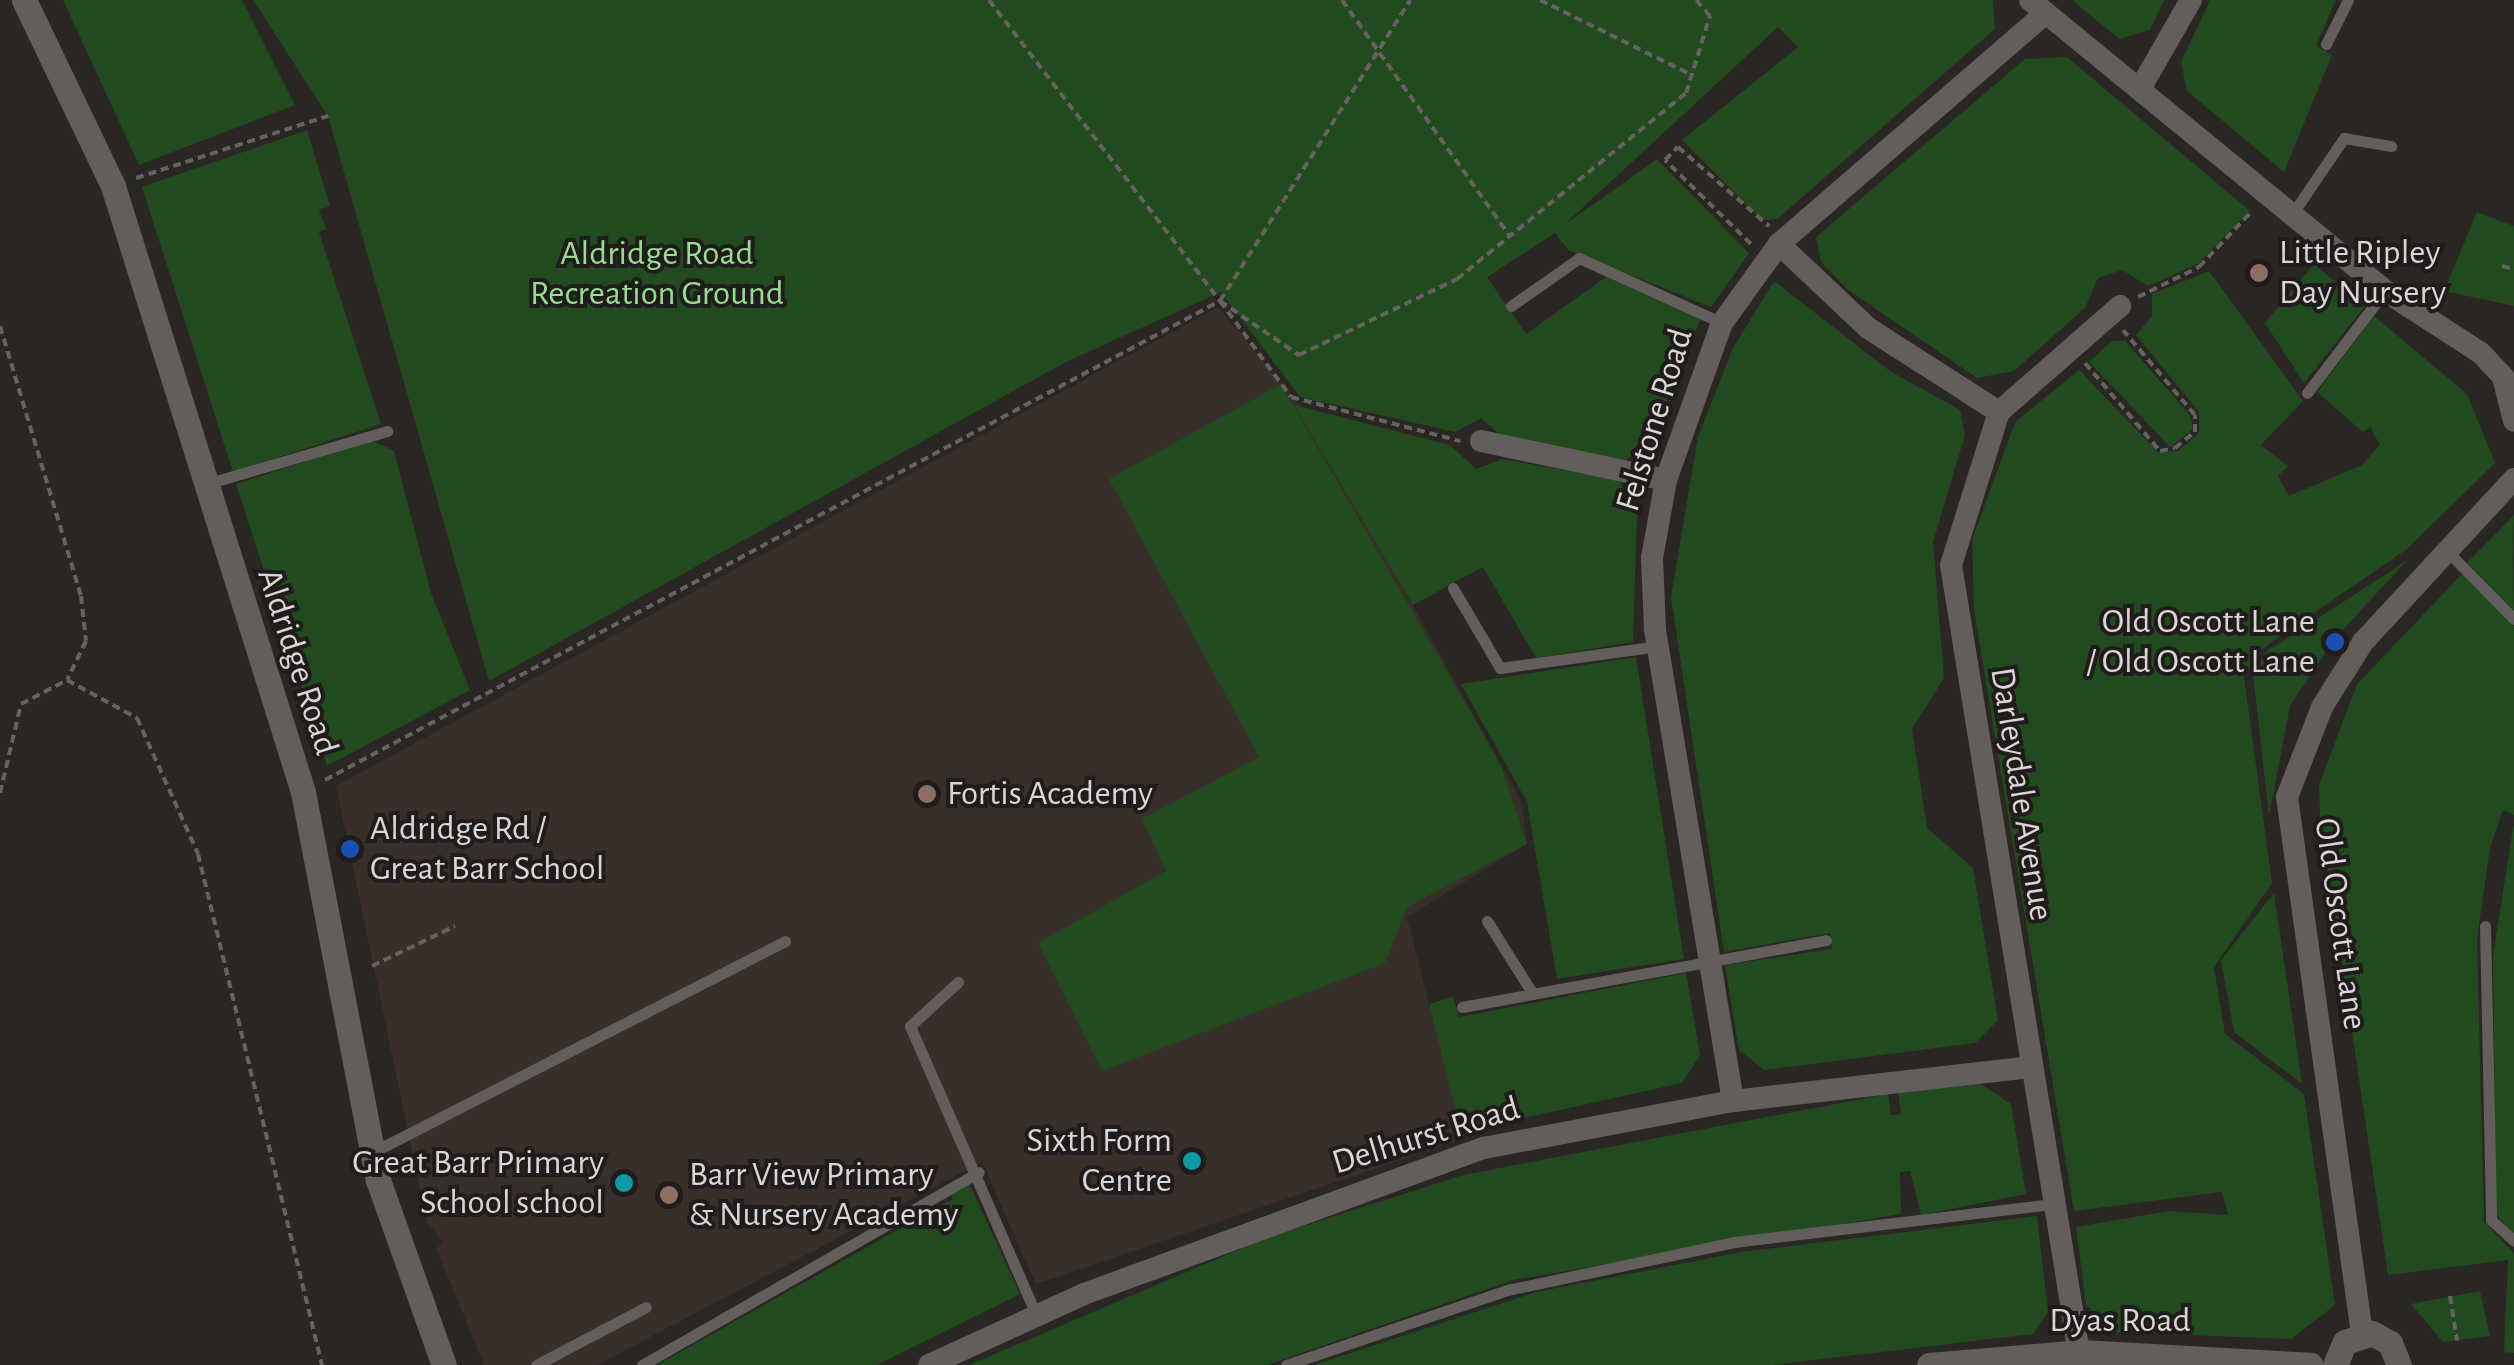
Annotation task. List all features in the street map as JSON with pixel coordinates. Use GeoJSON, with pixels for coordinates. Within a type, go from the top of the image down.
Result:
{"type":"FeatureCollection","features":[{"type":"Feature","properties":{"kind":"street","name":"Aldridge Road"},"geometry":{"type":"LineString","coordinates":[[24,0],[113,186],[202,486],[303,792],[374,1152],[444,1365]]}},
{"type":"Feature","properties":{"kind":"street"},"geometry":{"type":"LineString","coordinates":[[2141,88],[2192,0]]}},
{"type":"Feature","properties":{"kind":"street"},"geometry":{"type":"LineString","coordinates":[[2038,6],[2385,291],[2481,353],[2503,377],[2514,421]]}},
{"type":"Feature","properties":{"kind":"street","name":"Felstone Road"},"geometry":{"type":"LineString","coordinates":[[1733,1101],[1658,646],[1652,558],[1666,480],[1722,323],[1779,247],[2038,6]]}},
{"type":"Feature","properties":{"kind":"street"},"geometry":{"type":"LineString","coordinates":[[1779,247],[1868,328],[1998,412],[2115,310]]}},
{"type":"Feature","properties":{"kind":"street"},"geometry":{"type":"LineString","coordinates":[[2481,353],[2514,358]]}},
{"type":"Feature","properties":{"kind":"street","name":"Darleydale Avenue"},"geometry":{"type":"LineString","coordinates":[[1998,412],[1951,564],[2030,1067],[2081,1358]]}},
{"type":"Feature","properties":{"kind":"street"},"geometry":{"type":"LineString","coordinates":[[1481,441],[1666,480]]}},
{"type":"Feature","properties":{"kind":"street","name":"Old Oscott Lane"},"geometry":{"type":"LineString","coordinates":[[2362,1334],[2287,797],[2322,707],[2363,642],[2514,480]]}},
{"type":"Feature","properties":{"kind":"street","name":"Delhurst Road"},"geometry":{"type":"LineString","coordinates":[[930,1365],[1036,1315],[1484,1148],[1733,1101],[2030,1067]]}},
{"type":"Feature","properties":{"kind":"street"},"geometry":{"type":"LineString","coordinates":[[2335,1365],[2345,1342],[2362,1334],[2390,1342],[2399,1365]]}},
{"type":"Feature","properties":{"kind":"street","name":"Dyas Road"},"geometry":{"type":"LineString","coordinates":[[1929,1365],[2081,1358],[2312,1365]]}},
{"type":"Feature","properties":{"kind":"lane"},"geometry":{"type":"LineString","coordinates":[[2326,44],[2348,0]]}},
{"type":"Feature","properties":{"kind":"lane"},"geometry":{"type":"LineString","coordinates":[[2293,214],[2344,138],[2391,146]]}},
{"type":"Feature","properties":{"kind":"lane"},"geometry":{"type":"LineString","coordinates":[[1511,306],[1579,258],[1722,323]]}},
{"type":"Feature","properties":{"kind":"lane"},"geometry":{"type":"LineString","coordinates":[[2307,393],[2385,291]]}},
{"type":"Feature","properties":{"kind":"lane"},"geometry":{"type":"LineString","coordinates":[[202,486],[387,431]]}},
{"type":"Feature","properties":{"kind":"lane"},"geometry":{"type":"LineString","coordinates":[[2446,550],[2514,619]]}},
{"type":"Feature","properties":{"kind":"lane"},"geometry":{"type":"LineString","coordinates":[[1453,588],[1500,668],[1658,646]]}},
{"type":"Feature","properties":{"kind":"lane"},"geometry":{"type":"LineString","coordinates":[[1486,921],[1532,994]]}},
{"type":"Feature","properties":{"kind":"lane"},"geometry":{"type":"LineString","coordinates":[[2485,926],[2491,1220],[2514,1242]]}},
{"type":"Feature","properties":{"kind":"lane"},"geometry":{"type":"LineString","coordinates":[[374,1152],[784,940]]}},
{"type":"Feature","properties":{"kind":"lane"},"geometry":{"type":"LineString","coordinates":[[1462,1006],[1826,940]]}},
{"type":"Feature","properties":{"kind":"lane"},"geometry":{"type":"LineString","coordinates":[[958,982],[910,1026],[979,1172],[1036,1315]]}},
{"type":"Feature","properties":{"kind":"lane"},"geometry":{"type":"LineString","coordinates":[[642,1365],[979,1172]]}},
{"type":"Feature","properties":{"kind":"lane"},"geometry":{"type":"LineString","coordinates":[[1286,1365],[1507,1290],[1734,1242],[2054,1204]]}},
{"type":"Feature","properties":{"kind":"lane"},"geometry":{"type":"LineString","coordinates":[[536,1365],[646,1308]]}},
{"type":"Feature","properties":{"kind":"path"},"geometry":{"type":"LineString","coordinates":[[990,0],[1291,398],[1481,441]]}},
{"type":"Feature","properties":{"kind":"path"},"geometry":{"type":"LineString","coordinates":[[1342,0],[1510,236]]}},
{"type":"Feature","properties":{"kind":"path"},"geometry":{"type":"LineString","coordinates":[[303,792],[1220,301],[1410,0]]}},
{"type":"Feature","properties":{"kind":"path"},"geometry":{"type":"LineString","coordinates":[[1540,0],[1692,76]]}},
{"type":"Feature","properties":{"kind":"path"},"geometry":{"type":"LineString","coordinates":[[1220,301],[1299,355],[1457,279],[1686,93],[1710,16],[1696,0]]}},
{"type":"Feature","properties":{"kind":"path"},"geometry":{"type":"LineString","coordinates":[[113,186],[328,116]]}},
{"type":"Feature","properties":{"kind":"path"},"geometry":{"type":"LineString","coordinates":[[1678,147],[1779,247],[1665,160],[1678,147]]}},
{"type":"Feature","properties":{"kind":"path"},"geometry":{"type":"LineString","coordinates":[[2074,349],[2160,451],[2194,432],[2195,415],[2115,310],[2199,267],[2269,193]]}},
{"type":"Feature","properties":{"kind":"path"},"geometry":{"type":"LineString","coordinates":[[2502,266],[2514,269]]}},
{"type":"Feature","properties":{"kind":"path"},"geometry":{"type":"LineString","coordinates":[[0,326],[81,596],[86,641],[67,680],[21,704],[0,793]]}},
{"type":"Feature","properties":{"kind":"path"},"geometry":{"type":"LineString","coordinates":[[67,680],[138,718],[198,854],[322,1365]]}},
{"type":"Feature","properties":{"kind":"path"},"geometry":{"type":"LineString","coordinates":[[372,966],[454,926]]}},
{"type":"Feature","properties":{"kind":"path"},"geometry":{"type":"LineString","coordinates":[[2450,1296],[2457,1340]]}},
{"type":"Feature","properties":{"kind":"shaded area","name":"Fortis Academy"},"geometry":{"type":"Polygon","coordinates":[[[1218,307],[1306,412],[1522,803],[1527,844],[1407,917],[1463,1139],[1036,1284],[982,1162],[597,1365],[484,1365],[437,1250],[442,1240],[427,1223],[336,786],[1218,307]]]}},
{"type":"Feature","properties":{"kind":"green space"},"geometry":{"type":"Polygon","coordinates":[[[63,0],[242,0],[295,105],[139,165],[63,0]]]}},
{"type":"Feature","properties":{"kind":"green space","name":"Aldridge Road Recreation Ground"},"geometry":{"type":"Polygon","coordinates":[[[253,0],[1993,0],[1995,29],[1777,219],[1762,220],[1682,140],[1798,47],[1778,27],[1564,225],[1657,159],[1749,253],[1711,307],[1568,250],[1555,233],[1487,277],[1526,334],[1606,277],[1701,318],[1650,442],[1621,463],[1503,438],[1481,418],[1455,432],[1300,397],[1221,292],[1066,362],[489,681],[328,116],[253,0]]]}},
{"type":"Feature","properties":{"kind":"green space"},"geometry":{"type":"Polygon","coordinates":[[[2072,0],[2164,0],[2150,30],[2119,39],[2072,0]]]}},
{"type":"Feature","properties":{"kind":"green space"},"geometry":{"type":"Polygon","coordinates":[[[2210,0],[2336,0],[2316,46],[2332,55],[2284,172],[2187,91],[2181,62],[2210,0]]]}},
{"type":"Feature","properties":{"kind":"green space"},"geometry":{"type":"Polygon","coordinates":[[[2067,57],[2250,211],[2198,264],[2148,286],[2122,270],[2098,278],[2085,308],[2014,371],[1977,378],[1848,290],[1821,262],[1816,237],[2025,59],[2067,57]]]}},
{"type":"Feature","properties":{"kind":"green space"},"geometry":{"type":"Polygon","coordinates":[[[307,130],[330,206],[319,210],[326,229],[319,232],[381,424],[233,472],[142,187],[307,130]]]}},
{"type":"Feature","properties":{"kind":"green space"},"geometry":{"type":"Polygon","coordinates":[[[2477,212],[2514,226],[2514,306],[2444,291],[2477,212]]]}},
{"type":"Feature","properties":{"kind":"green space"},"geometry":{"type":"Polygon","coordinates":[[[2314,264],[2365,306],[2304,383],[2265,323],[2314,264]]]}},
{"type":"Feature","properties":{"kind":"green space"},"geometry":{"type":"Polygon","coordinates":[[[2209,271],[2303,401],[2261,445],[2288,466],[2278,476],[2289,496],[2362,465],[2380,445],[2370,427],[2363,432],[2317,392],[2374,316],[2467,394],[2495,463],[2407,549],[2259,651],[2244,677],[2272,883],[2214,967],[2225,1034],[2304,1094],[2335,1305],[2291,1339],[2115,1332],[2086,1305],[2076,1227],[2169,1211],[2228,1215],[2222,1192],[2074,1211],[1974,610],[1972,540],[2015,422],[2079,370],[2158,452],[2178,451],[2199,433],[2199,412],[2136,335],[2152,316],[2152,294],[2209,271]]]}},
{"type":"Feature","properties":{"kind":"green space"},"geometry":{"type":"Polygon","coordinates":[[[1774,281],[1890,371],[1960,410],[1965,435],[1933,542],[1944,678],[1912,729],[1927,828],[1973,868],[1998,1020],[1975,1043],[1764,1070],[1739,1050],[1725,965],[1832,949],[1830,933],[1724,952],[1671,597],[1698,436],[1733,348],[1774,281]]]}},
{"type":"Feature","properties":{"kind":"green space"},"geometry":{"type":"Polygon","coordinates":[[[2112,341],[2125,341],[2190,415],[2193,429],[2170,447],[2089,362],[2112,341]]]}},
{"type":"Feature","properties":{"kind":"green space"},"geometry":{"type":"Polygon","coordinates":[[[1281,384],[1501,765],[1527,844],[1407,907],[1385,963],[1102,1071],[1038,943],[1166,871],[1142,819],[1259,757],[1109,479],[1281,384]]]}},
{"type":"Feature","properties":{"kind":"green space"},"geometry":{"type":"Polygon","coordinates":[[[1294,405],[1450,445],[1476,469],[1502,459],[1619,480],[1637,515],[1633,642],[1536,658],[1483,567],[1413,605],[1294,405]]]}},
{"type":"Feature","properties":{"kind":"green space"},"geometry":{"type":"Polygon","coordinates":[[[372,440],[394,451],[431,593],[470,690],[327,766],[236,484],[372,440]]]}},
{"type":"Feature","properties":{"kind":"green space"},"geometry":{"type":"Polygon","coordinates":[[[2514,515],[2513,561],[2514,610],[2467,563],[2514,515]]]}},
{"type":"Feature","properties":{"kind":"green space"},"geometry":{"type":"Polygon","coordinates":[[[2406,561],[2333,641],[2290,706],[2269,816],[2253,674],[2266,652],[2406,561]]]}},
{"type":"Feature","properties":{"kind":"green space"},"geometry":{"type":"Polygon","coordinates":[[[2462,574],[2514,626],[2514,815],[2503,810],[2490,848],[2477,939],[2484,1222],[2514,1253],[2514,1353],[2504,1352],[2508,1260],[2388,1275],[2320,815],[2319,785],[2357,684],[2462,574]]]}},
{"type":"Feature","properties":{"kind":"green space"},"geometry":{"type":"Polygon","coordinates":[[[1636,657],[1684,959],[1557,979],[1527,802],[1461,684],[1636,657]]]}},
{"type":"Feature","properties":{"kind":"green space"},"geometry":{"type":"Polygon","coordinates":[[[2514,822],[2514,1237],[2496,1213],[2493,956],[2514,822]]]}},
{"type":"Feature","properties":{"kind":"green space"},"geometry":{"type":"Polygon","coordinates":[[[2274,893],[2302,1084],[2234,1032],[2221,960],[2274,893]]]}},
{"type":"Feature","properties":{"kind":"green space"},"geometry":{"type":"Polygon","coordinates":[[[1686,973],[1700,1055],[1682,1083],[1461,1132],[1429,1004],[1453,997],[1459,1017],[1686,973]]]}},
{"type":"Feature","properties":{"kind":"green space"},"geometry":{"type":"Polygon","coordinates":[[[1981,1084],[2011,1104],[2026,1194],[1921,1215],[1910,1171],[1900,1172],[1901,1214],[1513,1280],[1267,1365],[969,1365],[1266,1238],[1463,1175],[1888,1094],[1891,1115],[1901,1114],[1898,1092],[1981,1084]]]}},
{"type":"Feature","properties":{"kind":"green space"},"geometry":{"type":"Polygon","coordinates":[[[968,1181],[1020,1294],[877,1365],[657,1365],[953,1199],[950,1189],[968,1181]]]}},
{"type":"Feature","properties":{"kind":"green space"},"geometry":{"type":"Polygon","coordinates":[[[2037,1216],[2048,1312],[2033,1334],[1772,1365],[1314,1365],[1536,1292],[1741,1252],[2037,1216]]]}},
{"type":"Feature","properties":{"kind":"green space"},"geometry":{"type":"Polygon","coordinates":[[[2480,1291],[2490,1336],[2443,1342],[2411,1304],[2480,1291]]]}},
{"type":"Feature","properties":{"kind":"place","name":"Little Ripley Day Nursery"},"geometry":{"type":"Point","coordinates":[2259,273]}},
{"type":"Feature","properties":{"kind":"place","name":"Old Oscott Lane / Old Oscott Lane"},"geometry":{"type":"Point","coordinates":[2335,642]}},
{"type":"Feature","properties":{"kind":"place","name":"Fortis Academy"},"geometry":{"type":"Point","coordinates":[927,794]}},
{"type":"Feature","properties":{"kind":"place","name":"Aldridge Rd / Great Barr School"},"geometry":{"type":"Point","coordinates":[350,849]}},
{"type":"Feature","properties":{"kind":"place","name":"Sixth Form Centre"},"geometry":{"type":"Point","coordinates":[1192,1161]}},
{"type":"Feature","properties":{"kind":"place","name":"Great Barr Primary School school"},"geometry":{"type":"Point","coordinates":[624,1183]}},
{"type":"Feature","properties":{"kind":"place","name":"Barr View Primary & Nursery Academy"},"geometry":{"type":"Point","coordinates":[669,1195]}}]}
